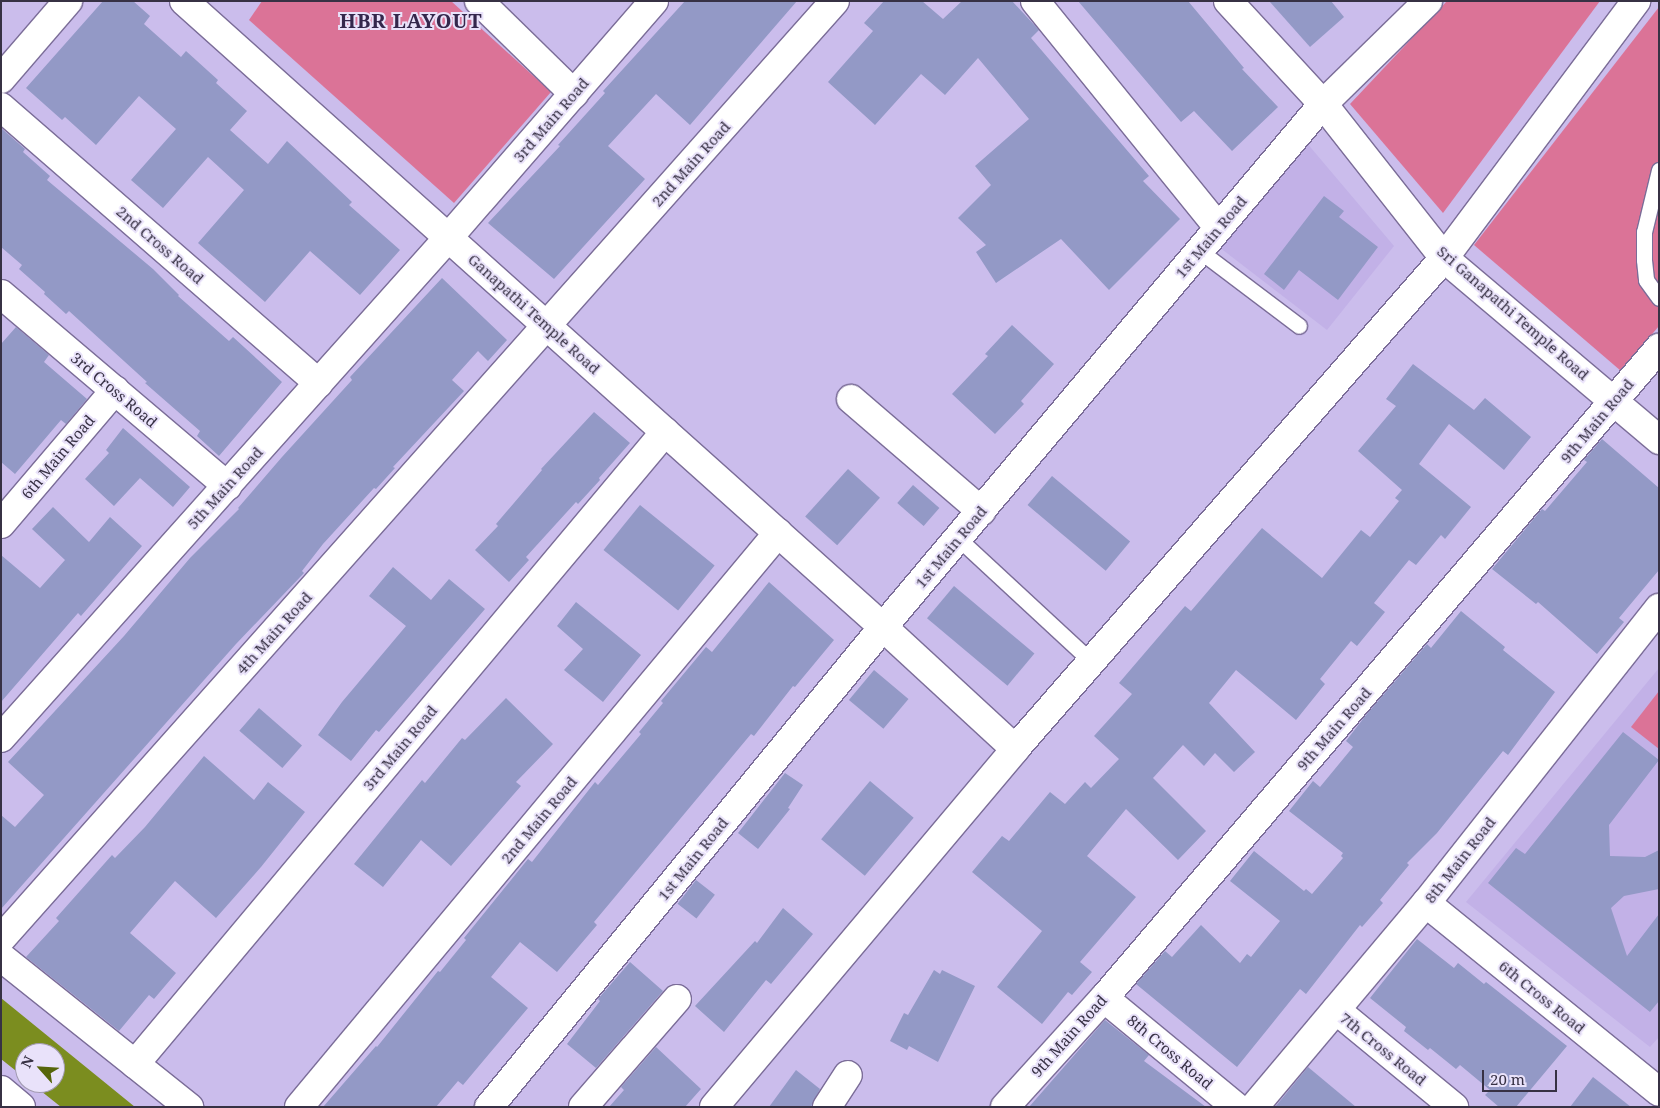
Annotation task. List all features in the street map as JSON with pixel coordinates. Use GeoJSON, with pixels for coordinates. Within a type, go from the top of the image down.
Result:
{"type":"FeatureCollection","features":[{"type":"Feature","properties":{"kind":"street"},"geometry":{"type":"LineString","coordinates":[[1,78],[68,1]]}},
{"type":"Feature","properties":{"kind":"street","name":"Ganapathi Temple Road"},"geometry":{"type":"LineString","coordinates":[[184,1],[883,627],[1015,750]]}},
{"type":"Feature","properties":{"kind":"street"},"geometry":{"type":"LineString","coordinates":[[479,1],[574,94]]}},
{"type":"Feature","properties":{"kind":"street","name":"3rd Main Road"},"geometry":{"type":"LineString","coordinates":[[448,238],[654,1]]}},
{"type":"Feature","properties":{"kind":"street","name":"2nd Main Road"},"geometry":{"type":"LineString","coordinates":[[548,326],[836,1]]}},
{"type":"Feature","properties":{"kind":"street"},"geometry":{"type":"LineString","coordinates":[[1035,1],[1219,228]]}},
{"type":"Feature","properties":{"kind":"street","name":"Sri Ganapathi Temple Road"},"geometry":{"type":"LineString","coordinates":[[1228,1],[1323,104],[1444,258],[1659,440]]}},
{"type":"Feature","properties":{"kind":"street","name":"1st Main Road"},"geometry":{"type":"LineString","coordinates":[[489,1107],[883,627],[1323,104],[1428,1]]}},
{"type":"Feature","properties":{"kind":"street"},"geometry":{"type":"LineString","coordinates":[[714,1107],[1015,750],[1444,258],[1636,1]]}},
{"type":"Feature","properties":{"kind":"street","name":"2nd Cross Road"},"geometry":{"type":"LineString","coordinates":[[1,107],[319,383]]}},
{"type":"Feature","properties":{"kind":"street","name":"5th Main Road"},"geometry":{"type":"LineString","coordinates":[[1,738],[448,238]]}},
{"type":"Feature","properties":{"kind":"street","name":"3rd Cross Road"},"geometry":{"type":"LineString","coordinates":[[4,303],[115,390],[227,486]]}},
{"type":"Feature","properties":{"kind":"street","name":"4th Main Road"},"geometry":{"type":"LineString","coordinates":[[1,939],[548,326]]}},
{"type":"Feature","properties":{"kind":"street","name":"9th Main Road"},"geometry":{"type":"LineString","coordinates":[[1005,1107],[1104,998],[1659,348]]}},
{"type":"Feature","properties":{"kind":"street","name":"6th Main Road"},"geometry":{"type":"LineString","coordinates":[[1,524],[115,390]]}},
{"type":"Feature","properties":{"kind":"street"},"geometry":{"type":"LineString","coordinates":[[851,399],[981,511]]}},
{"type":"Feature","properties":{"kind":"street","name":"3rd Main Road"},"geometry":{"type":"LineString","coordinates":[[135,1064],[665,432]]}},
{"type":"Feature","properties":{"kind":"street","name":"2nd Main Road"},"geometry":{"type":"LineString","coordinates":[[299,1107],[778,533]]}},
{"type":"Feature","properties":{"kind":"street","name":"8th Main Road"},"geometry":{"type":"LineString","coordinates":[[1254,1107],[1426,903],[1659,608]]}},
{"type":"Feature","properties":{"kind":"street","name":"6th Cross Road"},"geometry":{"type":"LineString","coordinates":[[1426,903],[1656,1085]]}},
{"type":"Feature","properties":{"kind":"street"},"geometry":{"type":"LineString","coordinates":[[1,957],[189,1107]]}},
{"type":"Feature","properties":{"kind":"street","name":"8th Cross Road"},"geometry":{"type":"LineString","coordinates":[[1104,998],[1236,1107]]}},
{"type":"Feature","properties":{"kind":"street"},"geometry":{"type":"LineString","coordinates":[[583,1107],[677,999]]}},
{"type":"Feature","properties":{"kind":"street","name":"7th Cross Road"},"geometry":{"type":"LineString","coordinates":[[1336,1010],[1454,1107]]}},
{"type":"Feature","properties":{"kind":"street"},"geometry":{"type":"LineString","coordinates":[[827,1107],[848,1075]]}},
{"type":"Feature","properties":{"kind":"street"},"geometry":{"type":"LineString","coordinates":[[1,1090],[21,1107]]}},
{"type":"Feature","properties":{"kind":"lane"},"geometry":{"type":"LineString","coordinates":[[1659,170],[1644,232],[1644,260],[1646,280],[1659,298]]}},
{"type":"Feature","properties":{"kind":"lane"},"geometry":{"type":"LineString","coordinates":[[1200,251],[1299,326]]}},
{"type":"Feature","properties":{"kind":"lane"},"geometry":{"type":"LineString","coordinates":[[958,538],[1092,662]]}},
{"type":"Feature","properties":{"kind":"shaded area"},"geometry":{"type":"Polygon","coordinates":[[[262,1],[451,1],[551,92],[454,203],[249,20],[262,1]]]}},
{"type":"Feature","properties":{"kind":"shaded area"},"geometry":{"type":"Polygon","coordinates":[[[1447,1],[1600,1],[1443,213],[1350,104],[1447,1]]]}},
{"type":"Feature","properties":{"kind":"shaded area"},"geometry":{"type":"Polygon","coordinates":[[[1659,7],[1659,326],[1621,371],[1474,245],[1659,7]]]}},
{"type":"Feature","properties":{"kind":"shaded area"},"geometry":{"type":"Polygon","coordinates":[[[1306,142],[1394,246],[1327,330],[1219,247],[1306,142]]]}},
{"type":"Feature","properties":{"kind":"shaded area"},"geometry":{"type":"Polygon","coordinates":[[[1659,668],[1659,1037],[1650,1047],[1466,902],[1659,668]]]}},
{"type":"Feature","properties":{"kind":"shaded area"},"geometry":{"type":"Polygon","coordinates":[[[1659,691],[1659,749],[1631,727],[1659,691]]]}},
{"type":"Feature","properties":{"kind":"shaded area"},"geometry":{"type":"Polygon","coordinates":[[[1,998],[56,1043],[15,1043],[15,1070],[1,1059],[1,998]]]}},
{"type":"Feature","properties":{"kind":"shaded area"},"geometry":{"type":"Polygon","coordinates":[[[65,1050],[135,1107],[61,1107],[44,1093],[65,1093],[65,1050]]]}},
{"type":"Feature","properties":{"kind":"building"},"geometry":{"type":"Polygon","coordinates":[[[103,1],[133,1],[150,16],[144,24],[181,57],[186,51],[218,80],[216,83],[247,111],[230,130],[268,164],[287,141],[352,202],[349,205],[400,250],[360,295],[310,251],[265,302],[198,243],[244,190],[208,157],[163,208],[131,180],[176,129],[139,96],[96,145],[65,117],[62,120],[26,88],[103,1]]]}},
{"type":"Feature","properties":{"kind":"building"},"geometry":{"type":"Polygon","coordinates":[[[685,1],[797,1],[690,125],[656,94],[608,146],[645,179],[554,279],[488,223],[560,146],[558,145],[605,93],[603,91],[685,1]]]}},
{"type":"Feature","properties":{"kind":"building"},"geometry":{"type":"Polygon","coordinates":[[[884,1],[922,1],[943,19],[962,1],[1012,1],[1039,30],[1031,38],[1149,176],[1143,181],[1180,219],[1109,290],[1061,239],[996,283],[976,252],[986,245],[958,218],[991,185],[975,166],[1029,119],[978,58],[945,95],[921,74],[875,125],[828,82],[873,31],[864,23],[884,1]]]}},
{"type":"Feature","properties":{"kind":"building"},"geometry":{"type":"Polygon","coordinates":[[[1078,1],[1188,1],[1244,68],[1242,69],[1278,107],[1232,151],[1194,111],[1181,122],[1078,1]]]}},
{"type":"Feature","properties":{"kind":"building"},"geometry":{"type":"Polygon","coordinates":[[[1269,1],[1331,1],[1344,17],[1310,47],[1269,1]]]}},
{"type":"Feature","properties":{"kind":"building"},"geometry":{"type":"Polygon","coordinates":[[[1,128],[25,149],[23,152],[50,176],[47,180],[153,269],[178,296],[229,341],[233,337],[282,382],[219,456],[197,436],[200,431],[145,383],[147,382],[69,311],[66,314],[44,294],[45,292],[19,269],[22,265],[1,247],[1,128]]]}},
{"type":"Feature","properties":{"kind":"building"},"geometry":{"type":"Polygon","coordinates":[[[1324,196],[1344,211],[1339,217],[1378,247],[1338,300],[1299,270],[1284,290],[1264,274],[1324,196]]]}},
{"type":"Feature","properties":{"kind":"building"},"geometry":{"type":"Polygon","coordinates":[[[442,278],[507,340],[488,361],[478,351],[452,380],[464,391],[393,467],[395,468],[376,489],[374,488],[323,544],[302,571],[304,573],[236,644],[1,909],[1,815],[15,827],[44,795],[8,762],[124,636],[190,558],[239,509],[282,457],[352,380],[350,377],[442,278]]]}},
{"type":"Feature","properties":{"kind":"building"},"geometry":{"type":"Polygon","coordinates":[[[1012,325],[1054,364],[1021,401],[1024,404],[995,434],[952,394],[988,356],[985,354],[1012,325]]]}},
{"type":"Feature","properties":{"kind":"building"},"geometry":{"type":"Polygon","coordinates":[[[16,327],[49,355],[44,362],[87,399],[66,424],[61,420],[15,474],[1,462],[1,344],[16,327]]]}},
{"type":"Feature","properties":{"kind":"building"},"geometry":{"type":"Polygon","coordinates":[[[1413,364],[1474,410],[1485,398],[1531,437],[1504,470],[1449,424],[1419,464],[1471,507],[1445,539],[1441,535],[1416,565],[1409,560],[1374,603],[1385,612],[1357,646],[1351,641],[1320,679],[1325,684],[1296,720],[1236,670],[1209,703],[1255,752],[1234,772],[1215,753],[1204,766],[1183,745],[1153,778],[1206,831],[1178,860],[1126,809],[1087,856],[1136,897],[1080,962],[1092,972],[1072,995],[1068,992],[1042,1024],[997,987],[1042,931],[972,872],[1002,836],[1009,841],[1050,792],[1065,804],[1085,782],[1091,788],[1119,759],[1094,736],[1132,694],[1119,683],[1185,606],[1191,611],[1262,528],[1322,578],[1361,530],[1370,537],[1399,501],[1395,498],[1402,490],[1358,451],[1396,406],[1386,399],[1413,364]]]}},
{"type":"Feature","properties":{"kind":"building"},"geometry":{"type":"Polygon","coordinates":[[[594,412],[630,443],[599,478],[600,480],[578,504],[576,502],[526,557],[529,560],[509,582],[475,550],[498,526],[496,524],[541,469],[594,412]]]}},
{"type":"Feature","properties":{"kind":"building"},"geometry":{"type":"Polygon","coordinates":[[[123,428],[190,487],[173,507],[140,478],[114,506],[85,479],[109,453],[106,450],[123,428]]]}},
{"type":"Feature","properties":{"kind":"building"},"geometry":{"type":"Polygon","coordinates":[[[1602,439],[1659,488],[1659,570],[1619,618],[1624,622],[1597,654],[1538,602],[1536,604],[1492,569],[1542,509],[1545,511],[1587,462],[1584,460],[1602,439]]]}},
{"type":"Feature","properties":{"kind":"building"},"geometry":{"type":"Polygon","coordinates":[[[848,469],[880,498],[837,545],[805,517],[848,469]]]}},
{"type":"Feature","properties":{"kind":"building"},"geometry":{"type":"Polygon","coordinates":[[[1052,476],[1130,542],[1106,571],[1028,505],[1052,476]]]}},
{"type":"Feature","properties":{"kind":"building"},"geometry":{"type":"Polygon","coordinates":[[[913,485],[939,508],[924,526],[897,503],[913,485]]]}},
{"type":"Feature","properties":{"kind":"building"},"geometry":{"type":"Polygon","coordinates":[[[640,505],[715,565],[678,610],[603,550],[640,505]]]}},
{"type":"Feature","properties":{"kind":"building"},"geometry":{"type":"Polygon","coordinates":[[[53,507],[89,542],[110,517],[142,546],[81,616],[78,613],[1,702],[1,555],[40,588],[65,560],[32,529],[53,507]]]}},
{"type":"Feature","properties":{"kind":"building"},"geometry":{"type":"Polygon","coordinates":[[[393,567],[431,600],[449,579],[485,609],[379,732],[376,730],[351,761],[318,735],[342,702],[406,626],[369,596],[393,567]]]}},
{"type":"Feature","properties":{"kind":"building"},"geometry":{"type":"Polygon","coordinates":[[[769,582],[834,640],[795,687],[793,686],[754,736],[751,734],[594,922],[597,925],[557,972],[520,942],[491,977],[528,1008],[463,1085],[458,1081],[436,1107],[323,1107],[377,1047],[438,971],[440,972],[466,940],[464,938],[528,859],[532,862],[595,782],[598,785],[641,734],[639,732],[663,703],[661,701],[706,647],[712,652],[769,582]]]}},
{"type":"Feature","properties":{"kind":"building"},"geometry":{"type":"Polygon","coordinates":[[[954,586],[1034,653],[1007,686],[927,618],[954,586]]]}},
{"type":"Feature","properties":{"kind":"building"},"geometry":{"type":"Polygon","coordinates":[[[576,602],[641,655],[603,702],[564,670],[583,649],[557,626],[576,602]]]}},
{"type":"Feature","properties":{"kind":"building"},"geometry":{"type":"Polygon","coordinates":[[[1461,611],[1505,647],[1503,650],[1555,692],[1508,755],[1503,751],[1437,833],[1407,863],[1409,865],[1380,900],[1383,903],[1362,927],[1360,925],[1306,994],[1300,989],[1237,1067],[1136,984],[1165,951],[1172,957],[1201,925],[1240,963],[1247,954],[1251,957],[1280,921],[1230,881],[1254,851],[1304,891],[1306,889],[1312,894],[1343,858],[1341,856],[1343,853],[1289,811],[1313,781],[1320,787],[1353,747],[1346,741],[1366,715],[1427,644],[1431,648],[1461,611]]]}},
{"type":"Feature","properties":{"kind":"building"},"geometry":{"type":"Polygon","coordinates":[[[874,670],[908,699],[883,729],[849,700],[874,670]]]}},
{"type":"Feature","properties":{"kind":"building"},"geometry":{"type":"Polygon","coordinates":[[[506,698],[553,744],[516,782],[521,786],[451,866],[421,840],[383,887],[354,864],[422,780],[425,783],[462,738],[465,740],[506,698]]]}},
{"type":"Feature","properties":{"kind":"building"},"geometry":{"type":"Polygon","coordinates":[[[259,708],[302,745],[282,768],[239,731],[259,708]]]}},
{"type":"Feature","properties":{"kind":"building"},"geometry":{"type":"Polygon","coordinates":[[[1623,732],[1659,760],[1609,825],[1610,856],[1645,857],[1659,850],[1659,889],[1624,896],[1611,908],[1627,956],[1659,914],[1659,1001],[1650,1012],[1488,883],[1516,848],[1525,854],[1623,732]]]}},
{"type":"Feature","properties":{"kind":"building"},"geometry":{"type":"Polygon","coordinates":[[[204,756],[254,800],[268,782],[305,812],[261,867],[216,918],[175,881],[130,933],[176,973],[154,999],[149,995],[119,1031],[26,957],[59,921],[56,918],[112,855],[115,858],[145,827],[204,756]]]}},
{"type":"Feature","properties":{"kind":"building"},"geometry":{"type":"Polygon","coordinates":[[[785,773],[803,785],[788,808],[790,809],[758,849],[738,833],[785,773]]]}},
{"type":"Feature","properties":{"kind":"building"},"geometry":{"type":"Polygon","coordinates":[[[870,781],[914,818],[865,876],[821,839],[870,781]]]}},
{"type":"Feature","properties":{"kind":"building"},"geometry":{"type":"Polygon","coordinates":[[[696,880],[715,895],[696,918],[678,904],[696,880]]]}},
{"type":"Feature","properties":{"kind":"building"},"geometry":{"type":"Polygon","coordinates":[[[783,908],[813,934],[771,984],[766,980],[724,1032],[695,1006],[755,941],[757,943],[783,908]]]}},
{"type":"Feature","properties":{"kind":"building"},"geometry":{"type":"Polygon","coordinates":[[[1417,939],[1454,968],[1458,963],[1484,984],[1486,982],[1567,1046],[1516,1107],[1499,1107],[1485,1095],[1490,1090],[1460,1065],[1456,1069],[1430,1048],[1428,1050],[1404,1031],[1406,1027],[1370,998],[1417,939]]]}},
{"type":"Feature","properties":{"kind":"building"},"geometry":{"type":"Polygon","coordinates":[[[630,962],[663,991],[596,1068],[567,1044],[600,1001],[598,999],[630,962]]]}},
{"type":"Feature","properties":{"kind":"building"},"geometry":{"type":"Polygon","coordinates":[[[934,970],[940,974],[942,970],[975,986],[938,1062],[909,1046],[907,1050],[890,1041],[904,1013],[908,1015],[934,970]]]}},
{"type":"Feature","properties":{"kind":"building"},"geometry":{"type":"Polygon","coordinates":[[[1105,1020],[1149,1055],[1144,1061],[1206,1107],[1029,1107],[1105,1020]]]}},
{"type":"Feature","properties":{"kind":"building"},"geometry":{"type":"Polygon","coordinates":[[[656,1047],[701,1089],[685,1107],[609,1107],[624,1090],[621,1087],[656,1047]]]}},
{"type":"Feature","properties":{"kind":"building"},"geometry":{"type":"Polygon","coordinates":[[[1308,1067],[1356,1107],[1275,1107],[1308,1067]]]}},
{"type":"Feature","properties":{"kind":"building"},"geometry":{"type":"Polygon","coordinates":[[[796,1070],[820,1089],[811,1107],[769,1107],[796,1070]]]}},
{"type":"Feature","properties":{"kind":"building"},"geometry":{"type":"Polygon","coordinates":[[[1593,1077],[1631,1107],[1570,1107],[1593,1077]]]}},
{"type":"Feature","properties":{"kind":"district","name":"HBR LAYOUT"},"geometry":{"type":"Point","coordinates":[411,20]}}]}
